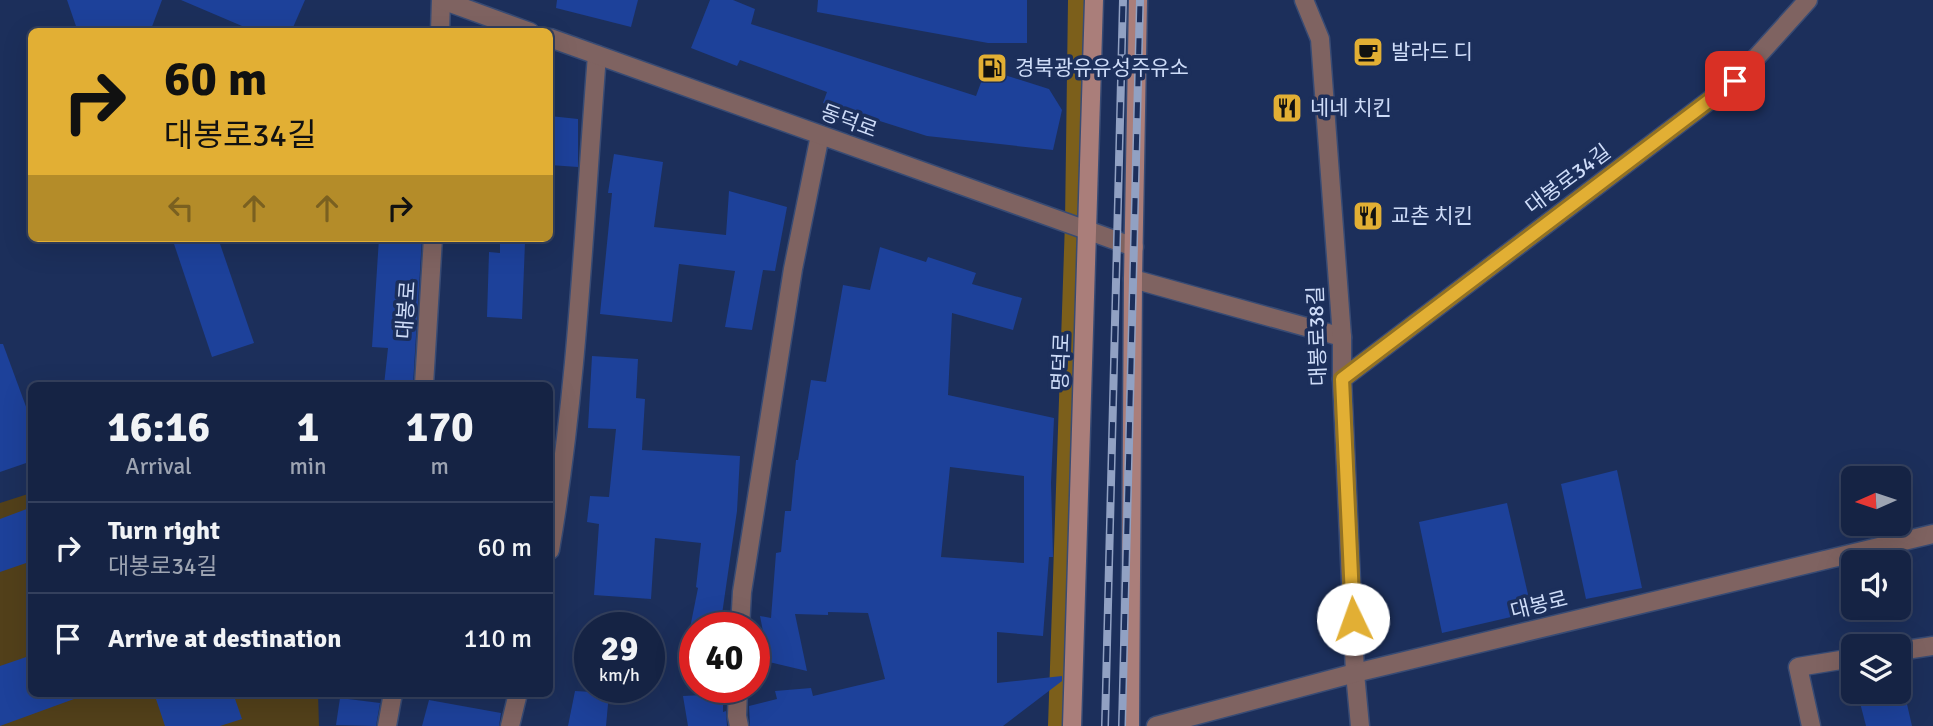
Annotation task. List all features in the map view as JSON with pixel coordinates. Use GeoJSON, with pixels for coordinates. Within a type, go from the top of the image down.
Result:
{"type":"FeatureCollection","features":[{"type":"Feature","properties":{"kind":"main road","name":"명덕로"},"geometry":{"type":"LineString","coordinates":[[1072,726],[1094,0]]}},
{"type":"Feature","properties":{"kind":"main road"},"geometry":{"type":"LineString","coordinates":[[1130,726],[1138,0]]}},
{"type":"Feature","properties":{"kind":"street"},"geometry":{"type":"LineString","coordinates":[[440,28],[442,0],[519,28]]}},
{"type":"Feature","properties":{"kind":"street","name":"대봉로38길"},"geometry":{"type":"LineString","coordinates":[[1304,0],[1320,39],[1342,337],[1355,673],[1360,726]]}},
{"type":"Feature","properties":{"kind":"street","name":"대봉로34길"},"geometry":{"type":"LineString","coordinates":[[1342,379],[1735,81],[1808,0]]}},
{"type":"Feature","properties":{"kind":"street","name":"동덕로"},"geometry":{"type":"LineString","coordinates":[[553,39],[1134,247]]}},
{"type":"Feature","properties":{"kind":"street"},"geometry":{"type":"LineString","coordinates":[[553,532],[560,491],[575,341],[597,55]]}},
{"type":"Feature","properties":{"kind":"street"},"geometry":{"type":"LineString","coordinates":[[741,612],[793,269],[820,135]]}},
{"type":"Feature","properties":{"kind":"street","name":"대봉로"},"geometry":{"type":"LineString","coordinates":[[424,382],[433,242]]}},
{"type":"Feature","properties":{"kind":"street"},"geometry":{"type":"LineString","coordinates":[[1133,279],[1342,337]]}},
{"type":"Feature","properties":{"kind":"street","name":"대봉로"},"geometry":{"type":"LineString","coordinates":[[1156,726],[1355,673],[1933,534]]}},
{"type":"Feature","properties":{"kind":"street"},"geometry":{"type":"LineString","coordinates":[[1911,649],[1933,646]]}},
{"type":"Feature","properties":{"kind":"street"},"geometry":{"type":"LineString","coordinates":[[1811,726],[1798,667],[1841,661]]}},
{"type":"Feature","properties":{"kind":"street"},"geometry":{"type":"LineString","coordinates":[[387,726],[392,697]]}},
{"type":"Feature","properties":{"kind":"street"},"geometry":{"type":"LineString","coordinates":[[510,726],[518,697]]}},
{"type":"Feature","properties":{"kind":"street"},"geometry":{"type":"LineString","coordinates":[[738,703],[739,726]]}},
{"type":"Feature","properties":{"kind":"shaded area"},"geometry":{"type":"Polygon","coordinates":[[[1068,0],[1094,0],[1072,726],[1048,726],[1065,222],[1068,0]]]}},
{"type":"Feature","properties":{"kind":"shaded area"},"geometry":{"type":"Polygon","coordinates":[[[28,494],[28,697],[318,697],[319,726],[0,726],[0,503],[28,494]]]}},
{"type":"Feature","properties":{"kind":"building"},"geometry":{"type":"Polygon","coordinates":[[[67,0],[162,0],[152,28],[77,28],[67,0]]]}},
{"type":"Feature","properties":{"kind":"building"},"geometry":{"type":"Polygon","coordinates":[[[181,0],[305,0],[293,28],[241,28],[181,0]]]}},
{"type":"Feature","properties":{"kind":"building"},"geometry":{"type":"Polygon","coordinates":[[[557,0],[638,0],[631,27],[556,8],[557,0]]]}},
{"type":"Feature","properties":{"kind":"building"},"geometry":{"type":"Polygon","coordinates":[[[710,0],[733,0],[755,9],[751,24],[976,96],[986,69],[1049,89],[1062,110],[1053,150],[927,136],[823,103],[827,92],[740,60],[737,66],[691,48],[710,0]]]}},
{"type":"Feature","properties":{"kind":"building"},"geometry":{"type":"Polygon","coordinates":[[[818,0],[1027,0],[1027,43],[988,43],[817,12],[818,0]]]}},
{"type":"Feature","properties":{"kind":"building"},"geometry":{"type":"Polygon","coordinates":[[[553,116],[578,119],[578,167],[553,165],[553,116]]]}},
{"type":"Feature","properties":{"kind":"building"},"geometry":{"type":"Polygon","coordinates":[[[614,154],[663,162],[654,227],[726,235],[729,191],[787,207],[775,271],[763,270],[752,330],[725,327],[735,271],[679,264],[672,322],[600,314],[612,193],[608,193],[614,154]]]}},
{"type":"Feature","properties":{"kind":"building"},"geometry":{"type":"Polygon","coordinates":[[[173,242],[219,242],[254,343],[212,357],[173,242]]]}},
{"type":"Feature","properties":{"kind":"building"},"geometry":{"type":"Polygon","coordinates":[[[379,242],[422,242],[413,382],[384,382],[388,348],[372,347],[379,242]]]}},
{"type":"Feature","properties":{"kind":"building"},"geometry":{"type":"Polygon","coordinates":[[[500,242],[525,242],[522,319],[487,317],[489,252],[500,253],[500,242]]]}},
{"type":"Feature","properties":{"kind":"building"},"geometry":{"type":"Polygon","coordinates":[[[880,247],[926,262],[928,257],[976,273],[972,284],[1022,298],[1013,330],[952,313],[948,395],[1054,418],[1051,483],[1053,557],[1049,557],[1043,636],[997,632],[997,683],[1062,676],[1062,681],[1003,726],[750,726],[749,706],[770,703],[777,699],[775,691],[811,688],[813,696],[885,679],[868,613],[795,614],[807,671],[770,662],[770,618],[776,553],[781,552],[785,511],[791,511],[796,460],[811,380],[826,382],[843,285],[870,290],[880,247]],[[950,467],[941,557],[1024,563],[1024,476],[950,467]]]}},
{"type":"Feature","properties":{"kind":"building"},"geometry":{"type":"Polygon","coordinates":[[[0,344],[3,344],[28,412],[28,462],[0,472],[0,344]]]}},
{"type":"Feature","properties":{"kind":"building"},"geometry":{"type":"Polygon","coordinates":[[[592,356],[638,359],[636,398],[645,399],[642,450],[740,456],[737,511],[722,612],[693,612],[701,543],[655,538],[651,599],[594,595],[599,524],[587,522],[590,496],[609,497],[616,429],[588,428],[592,356]]]}},
{"type":"Feature","properties":{"kind":"building"},"geometry":{"type":"Polygon","coordinates":[[[1617,470],[1642,588],[1586,599],[1561,484],[1617,470]]]}},
{"type":"Feature","properties":{"kind":"building"},"geometry":{"type":"Polygon","coordinates":[[[1507,503],[1532,612],[1442,633],[1419,522],[1507,503]]]}},
{"type":"Feature","properties":{"kind":"building"},"geometry":{"type":"Polygon","coordinates":[[[28,508],[28,562],[0,572],[0,519],[28,508]]]}},
{"type":"Feature","properties":{"kind":"building"},"geometry":{"type":"Polygon","coordinates":[[[28,656],[28,697],[80,697],[0,726],[0,666],[28,656]]]}},
{"type":"Feature","properties":{"kind":"building"},"geometry":{"type":"Polygon","coordinates":[[[574,696],[574,703],[608,703],[606,726],[568,726],[574,696]]]}},
{"type":"Feature","properties":{"kind":"building"},"geometry":{"type":"Polygon","coordinates":[[[155,697],[234,697],[242,719],[220,726],[165,726],[155,697]]]}},
{"type":"Feature","properties":{"kind":"building"},"geometry":{"type":"Polygon","coordinates":[[[340,698],[380,703],[376,726],[336,725],[340,698]]]}},
{"type":"Feature","properties":{"kind":"building"},"geometry":{"type":"Polygon","coordinates":[[[429,700],[501,713],[499,726],[422,726],[429,700]]]}},
{"type":"Feature","properties":{"kind":"building"},"geometry":{"type":"Polygon","coordinates":[[[684,703],[723,703],[727,726],[688,726],[684,703]]]}},
{"type":"Feature","properties":{"kind":"building"},"geometry":{"type":"Polygon","coordinates":[[[1860,704],[1907,704],[1912,726],[1866,726],[1860,704]]]}},
{"type":"Feature","properties":{"kind":"railway"},"geometry":{"type":"LineString","coordinates":[[1105,726],[1123,0]]}},
{"type":"Feature","properties":{"kind":"railway"},"geometry":{"type":"LineString","coordinates":[[1122,726],[1140,0]]}},
{"type":"Feature","properties":{"kind":"place","name":"발라드 디"},"geometry":{"type":"Point","coordinates":[1368,52]}},
{"type":"Feature","properties":{"kind":"place","name":"경북광유유성주유소"},"geometry":{"type":"Point","coordinates":[992,68]}},
{"type":"Feature","properties":{"kind":"place","name":"네네 치킨"},"geometry":{"type":"Point","coordinates":[1287,108]}},
{"type":"Feature","properties":{"kind":"place","name":"교촌 치킨"},"geometry":{"type":"Point","coordinates":[1368,216]}},
{"type":"Feature","properties":{"kind":"route"},"geometry":{"type":"LineString","coordinates":[[1353,619],[1342,379],[1735,81]]}}]}
